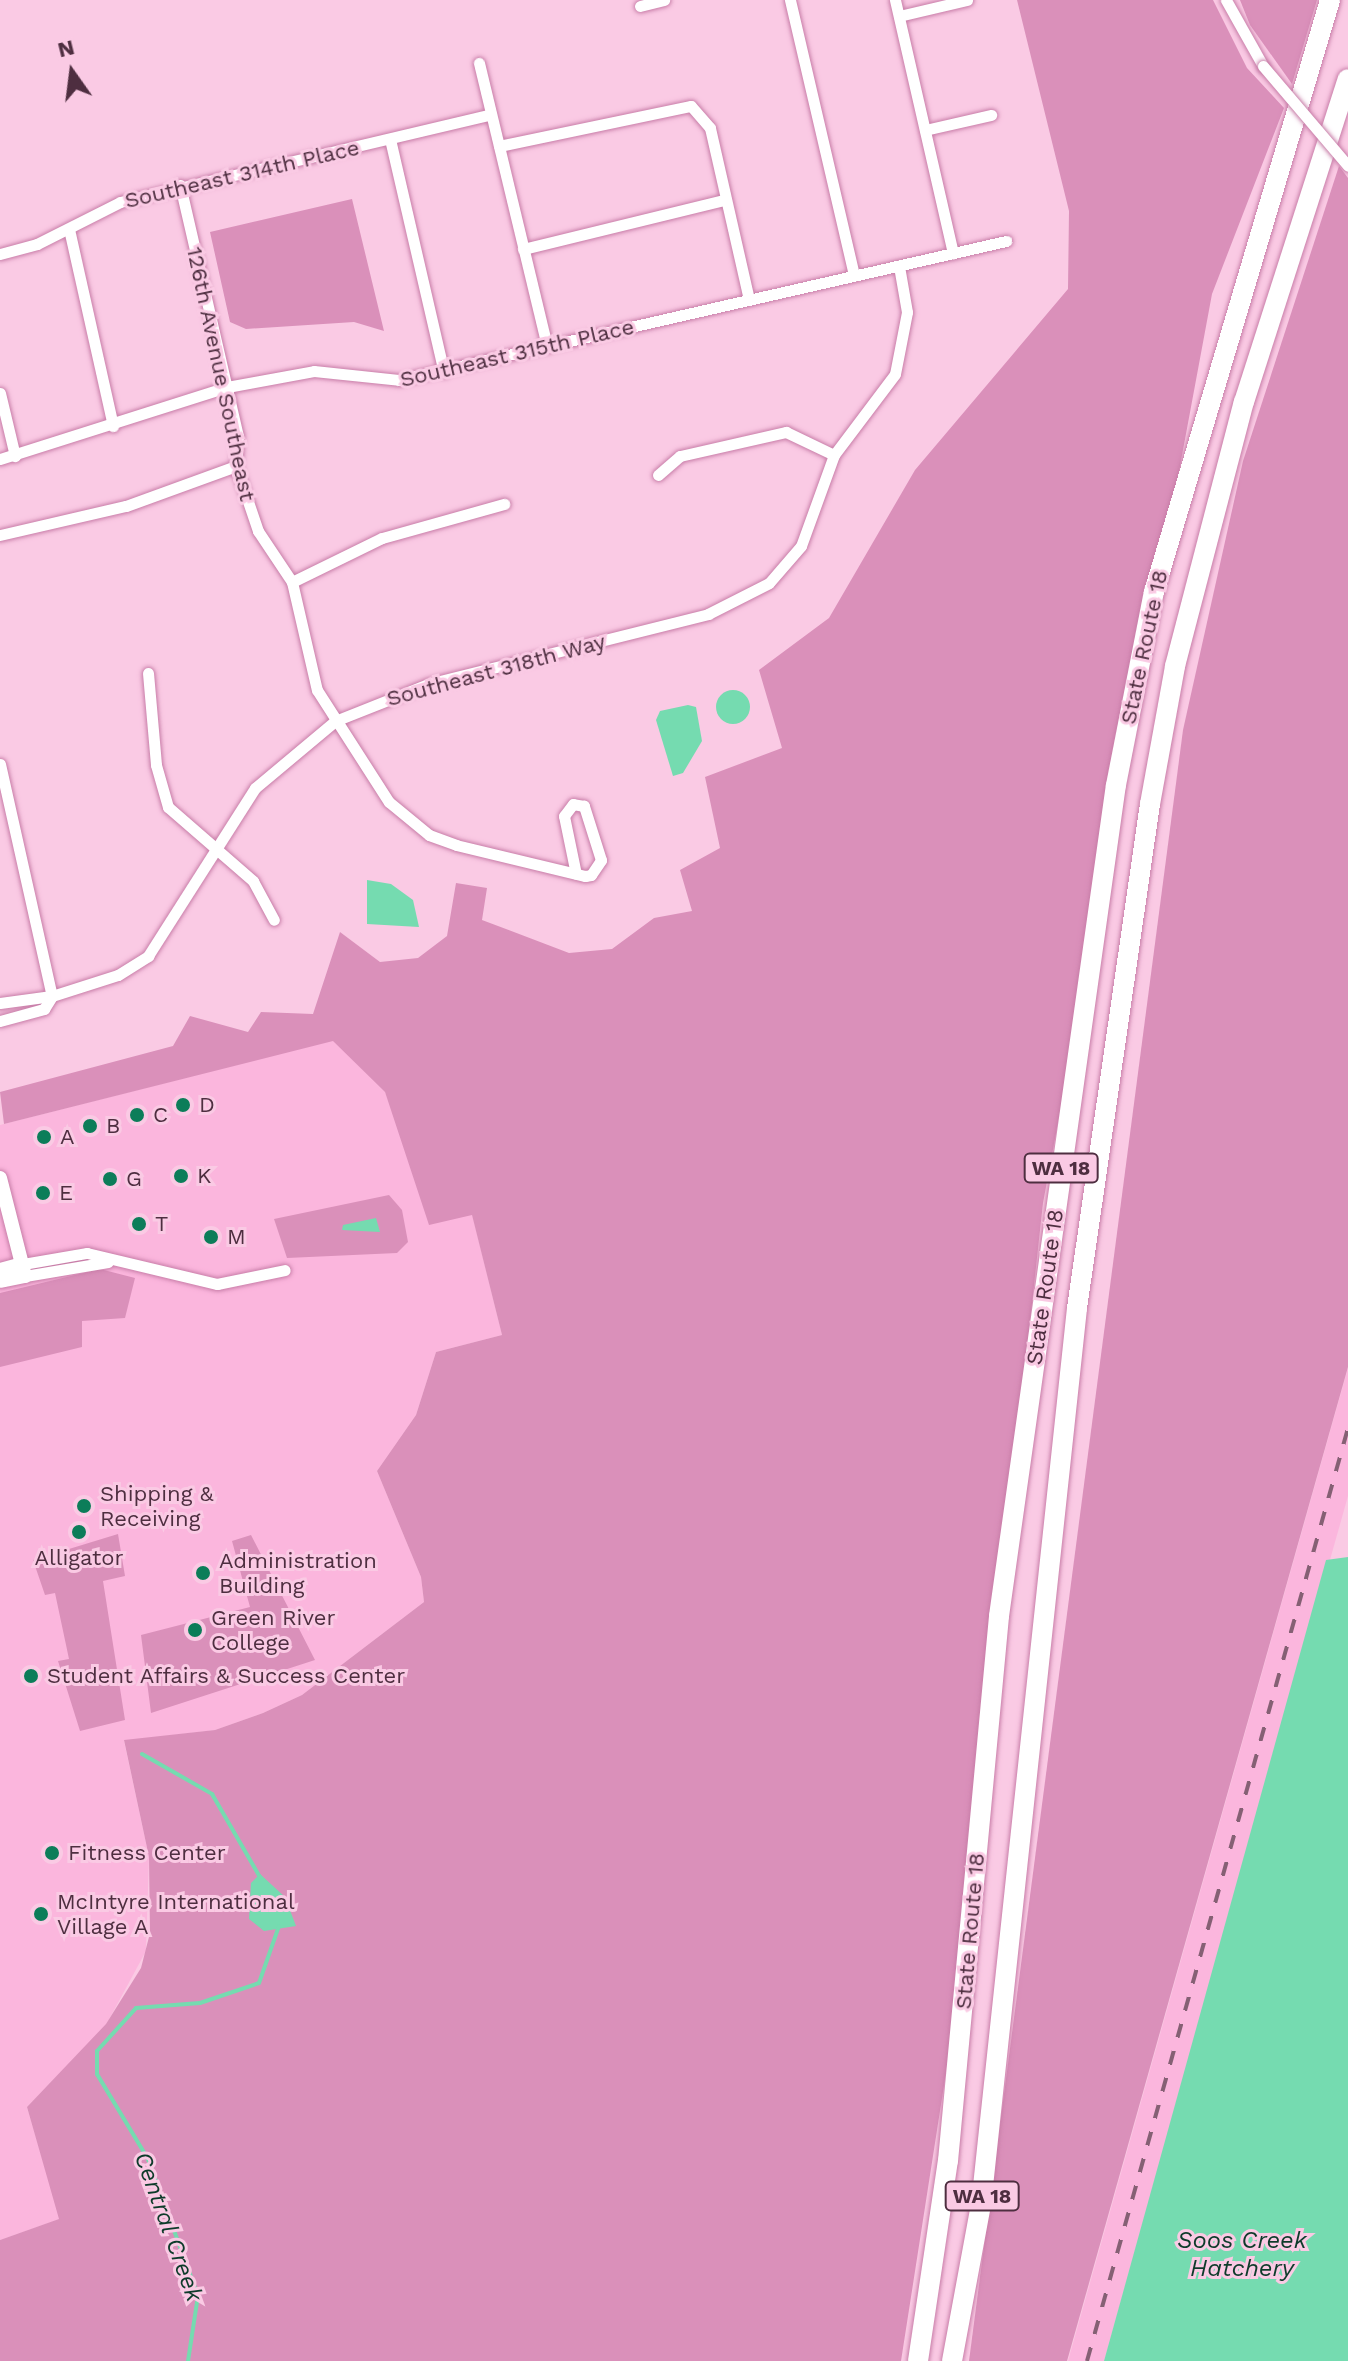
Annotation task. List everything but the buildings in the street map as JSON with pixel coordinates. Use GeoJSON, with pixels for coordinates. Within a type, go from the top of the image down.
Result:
{"type":"FeatureCollection","features":[{"type":"Feature","properties":{"kind":"highway","name":"State Route 18"},"geometry":{"type":"LineString","coordinates":[[918,2361],[948,2161],[999,1616],[1116,785],[1154,592],[1330,0]]}},
{"type":"Feature","properties":{"kind":"highway","name":"State Route 18"},"geometry":{"type":"LineString","coordinates":[[952,2361],[981,2205],[1077,1308],[1147,819],[1175,666],[1244,402],[1348,79]]}},
{"type":"Feature","properties":{"kind":"street"},"geometry":{"type":"LineString","coordinates":[[640,6],[664,0]]}},
{"type":"Feature","properties":{"kind":"street"},"geometry":{"type":"LineString","coordinates":[[790,0],[854,276]]}},
{"type":"Feature","properties":{"kind":"street"},"geometry":{"type":"LineString","coordinates":[[895,0],[953,253]]}},
{"type":"Feature","properties":{"kind":"street"},"geometry":{"type":"LineString","coordinates":[[899,16],[967,0]]}},
{"type":"Feature","properties":{"kind":"street"},"geometry":{"type":"LineString","coordinates":[[1226,0],[1263,66],[1348,166]]}},
{"type":"Feature","properties":{"kind":"street"},"geometry":{"type":"LineString","coordinates":[[479,63],[547,347]]}},
{"type":"Feature","properties":{"kind":"street"},"geometry":{"type":"LineString","coordinates":[[499,146],[677,104],[700,111],[749,300]]}},
{"type":"Feature","properties":{"kind":"street","name":"Southeast 314th Place"},"geometry":{"type":"LineString","coordinates":[[0,254],[69,229],[120,202],[180,185],[491,114]]}},
{"type":"Feature","properties":{"kind":"street"},"geometry":{"type":"LineString","coordinates":[[925,130],[991,115]]}},
{"type":"Feature","properties":{"kind":"street"},"geometry":{"type":"LineString","coordinates":[[390,139],[444,372]]}},
{"type":"Feature","properties":{"kind":"street","name":"126th Avenue Southeast"},"geometry":{"type":"LineString","coordinates":[[180,185],[227,387],[236,466],[258,531],[292,582],[310,675],[335,721],[389,802],[418,829],[576,874]]}},
{"type":"Feature","properties":{"kind":"street"},"geometry":{"type":"LineString","coordinates":[[523,249],[724,200]]}},
{"type":"Feature","properties":{"kind":"street"},"geometry":{"type":"LineString","coordinates":[[69,229],[113,426]]}},
{"type":"Feature","properties":{"kind":"street","name":"Southeast 315th Place"},"geometry":{"type":"LineString","coordinates":[[0,459],[113,426],[148,407],[227,387],[314,371],[386,382],[444,372],[1006,241]]}},
{"type":"Feature","properties":{"kind":"street","name":"Southeast 318th Way"},"geometry":{"type":"LineString","coordinates":[[0,1003],[52,996],[118,975],[148,956],[194,892],[210,849],[255,788],[335,721],[428,684],[708,614],[754,595],[801,546],[834,455],[886,390],[902,347],[907,312],[899,266]]}},
{"type":"Feature","properties":{"kind":"street"},"geometry":{"type":"LineString","coordinates":[[0,393],[15,456]]}},
{"type":"Feature","properties":{"kind":"street"},"geometry":{"type":"LineString","coordinates":[[658,475],[680,456],[786,432],[834,455]]}},
{"type":"Feature","properties":{"kind":"street"},"geometry":{"type":"LineString","coordinates":[[0,535],[126,506],[236,466]]}},
{"type":"Feature","properties":{"kind":"street"},"geometry":{"type":"LineString","coordinates":[[292,582],[382,538],[504,504]]}},
{"type":"Feature","properties":{"kind":"street"},"geometry":{"type":"LineString","coordinates":[[148,673],[162,795],[210,849],[253,881],[274,920]]}},
{"type":"Feature","properties":{"kind":"street"},"geometry":{"type":"LineString","coordinates":[[0,764],[52,996]]}},
{"type":"Feature","properties":{"kind":"street"},"geometry":{"type":"LineString","coordinates":[[573,804],[588,811],[601,860],[591,875],[576,874],[564,816],[573,804]]}},
{"type":"Feature","properties":{"kind":"street","name":"Southeast 318th Way"},"geometry":{"type":"LineString","coordinates":[[0,1021],[44,1009],[52,996]]}},
{"type":"Feature","properties":{"kind":"street"},"geometry":{"type":"LineString","coordinates":[[0,1178],[24,1270]]}},
{"type":"Feature","properties":{"kind":"street"},"geometry":{"type":"LineString","coordinates":[[0,1270],[116,1261],[217,1284],[285,1270]]}},
{"type":"Feature","properties":{"kind":"street"},"geometry":{"type":"LineString","coordinates":[[0,1281],[24,1270]]}},
{"type":"Feature","properties":{"kind":"shaded area"},"geometry":{"type":"Polygon","coordinates":[[[1017,0],[1213,0],[1247,68],[1284,108],[1212,294],[1043,1203],[952,2034],[901,2361],[0,2361],[0,2240],[59,2219],[27,2107],[106,2024],[141,1968],[150,1933],[149,1857],[124,1740],[215,1730],[263,1713],[302,1695],[424,1602],[421,1577],[377,1471],[416,1415],[436,1352],[502,1335],[472,1215],[429,1225],[385,1092],[333,1041],[4,1124],[0,1092],[173,1046],[190,1016],[248,1032],[261,1012],[313,1014],[340,932],[380,962],[418,958],[447,936],[456,883],[487,888],[482,920],[569,953],[612,949],[654,918],[692,911],[680,870],[720,848],[705,777],[782,748],[759,670],[829,618],[915,470],[1068,289],[1069,211],[1017,0]]]}},
{"type":"Feature","properties":{"kind":"shaded area"},"geometry":{"type":"Polygon","coordinates":[[[1240,0],[1317,0],[1292,84],[1250,25],[1240,0]]]}},
{"type":"Feature","properties":{"kind":"shaded area"},"geometry":{"type":"Polygon","coordinates":[[[1339,166],[1348,178],[1348,1367],[1067,2361],[969,2361],[1183,730],[1243,461],[1339,166]]]}},
{"type":"Feature","properties":{"kind":"shaded area"},"geometry":{"type":"Polygon","coordinates":[[[352,199],[384,331],[354,322],[246,329],[230,322],[210,232],[352,199]]]}},
{"type":"Feature","properties":{"kind":"shaded area","name":"Green River College"},"geometry":{"type":"Polygon","coordinates":[[[333,1040],[385,1092],[411,1158],[472,1214],[502,1335],[436,1352],[416,1415],[377,1471],[421,1577],[424,1602],[302,1695],[215,1730],[124,1741],[149,1857],[146,1951],[106,2025],[27,2107],[60,2219],[0,2240],[0,1125],[333,1040]]]}},
{"type":"Feature","properties":{"kind":"shaded area"},"geometry":{"type":"Polygon","coordinates":[[[389,1195],[402,1210],[408,1242],[397,1253],[287,1258],[274,1219],[389,1195]]]}},
{"type":"Feature","properties":{"kind":"shaded area"},"geometry":{"type":"Polygon","coordinates":[[[100,1269],[135,1278],[125,1318],[82,1321],[82,1347],[0,1367],[0,1293],[100,1269]]]}},
{"type":"Feature","properties":{"kind":"shaded area"},"geometry":{"type":"Polygon","coordinates":[[[1348,1368],[1348,1496],[1104,2361],[1068,2361],[1348,1368]]]}},
{"type":"Feature","properties":{"kind":"shaded area"},"geometry":{"type":"Polygon","coordinates":[[[118,1534],[125,1576],[103,1581],[125,1720],[80,1731],[58,1661],[69,1659],[55,1593],[45,1595],[33,1560],[118,1534]]]}},
{"type":"Feature","properties":{"kind":"shaded area"},"geometry":{"type":"Polygon","coordinates":[[[251,1535],[315,1660],[151,1713],[141,1635],[250,1607],[232,1541],[251,1535]]]}},
{"type":"Feature","properties":{"kind":"water"},"geometry":{"type":"Polygon","coordinates":[[[733,690],[745,695],[750,707],[745,719],[733,724],[721,719],[716,707],[721,695],[733,690]]]}},
{"type":"Feature","properties":{"kind":"water"},"geometry":{"type":"Polygon","coordinates":[[[688,705],[696,707],[702,741],[683,773],[673,776],[656,720],[660,711],[688,705]]]}},
{"type":"Feature","properties":{"kind":"water"},"geometry":{"type":"Polygon","coordinates":[[[367,880],[391,884],[413,900],[419,927],[367,924],[367,880]]]}},
{"type":"Feature","properties":{"kind":"water"},"geometry":{"type":"Polygon","coordinates":[[[376,1218],[380,1232],[342,1230],[343,1225],[376,1218]]]}},
{"type":"Feature","properties":{"kind":"water","name":"Soos Creek Hatchery"},"geometry":{"type":"Polygon","coordinates":[[[1348,1557],[1348,2361],[1104,2361],[1326,1560],[1348,1557]]]}},
{"type":"Feature","properties":{"kind":"water"},"geometry":{"type":"Polygon","coordinates":[[[260,1874],[285,1897],[296,1926],[264,1931],[249,1919],[251,1883],[260,1874]]]}},
{"type":"Feature","properties":{"kind":"waterway","name":"Central Creek"},"geometry":{"type":"LineString","coordinates":[[142,1754],[212,1794],[260,1877]]}},
{"type":"Feature","properties":{"kind":"waterway","name":"Central Creek"},"geometry":{"type":"LineString","coordinates":[[188,2361],[198,2296],[148,2159],[97,2074],[97,2051],[136,2008],[200,2003],[259,1983],[279,1926]]}},
{"type":"Feature","properties":{"kind":"railway"},"geometry":{"type":"LineString","coordinates":[[1087,2361],[1348,1428]]}},
{"type":"Feature","properties":{"kind":"place","name":"D"},"geometry":{"type":"Point","coordinates":[183,1105]}},
{"type":"Feature","properties":{"kind":"place","name":"C"},"geometry":{"type":"Point","coordinates":[137,1115]}},
{"type":"Feature","properties":{"kind":"place","name":"B"},"geometry":{"type":"Point","coordinates":[90,1126]}},
{"type":"Feature","properties":{"kind":"place","name":"A"},"geometry":{"type":"Point","coordinates":[44,1137]}},
{"type":"Feature","properties":{"kind":"place","name":"K"},"geometry":{"type":"Point","coordinates":[181,1176]}},
{"type":"Feature","properties":{"kind":"place","name":"G"},"geometry":{"type":"Point","coordinates":[110,1179]}},
{"type":"Feature","properties":{"kind":"place","name":"E"},"geometry":{"type":"Point","coordinates":[43,1193]}},
{"type":"Feature","properties":{"kind":"place","name":"T"},"geometry":{"type":"Point","coordinates":[139,1224]}},
{"type":"Feature","properties":{"kind":"place","name":"M"},"geometry":{"type":"Point","coordinates":[211,1237]}},
{"type":"Feature","properties":{"kind":"place","name":"Shipping & Receiving"},"geometry":{"type":"Point","coordinates":[84,1506]}},
{"type":"Feature","properties":{"kind":"place","name":"Alligator"},"geometry":{"type":"Point","coordinates":[79,1532]}},
{"type":"Feature","properties":{"kind":"place","name":"Administration Building"},"geometry":{"type":"Point","coordinates":[203,1573]}},
{"type":"Feature","properties":{"kind":"place","name":"Green River College"},"geometry":{"type":"Point","coordinates":[195,1630]}},
{"type":"Feature","properties":{"kind":"place","name":"Student Affairs & Success Center"},"geometry":{"type":"Point","coordinates":[31,1676]}},
{"type":"Feature","properties":{"kind":"place","name":"Fitness Center"},"geometry":{"type":"Point","coordinates":[52,1853]}},
{"type":"Feature","properties":{"kind":"place","name":"McIntyre International Village A"},"geometry":{"type":"Point","coordinates":[41,1914]}}]}
